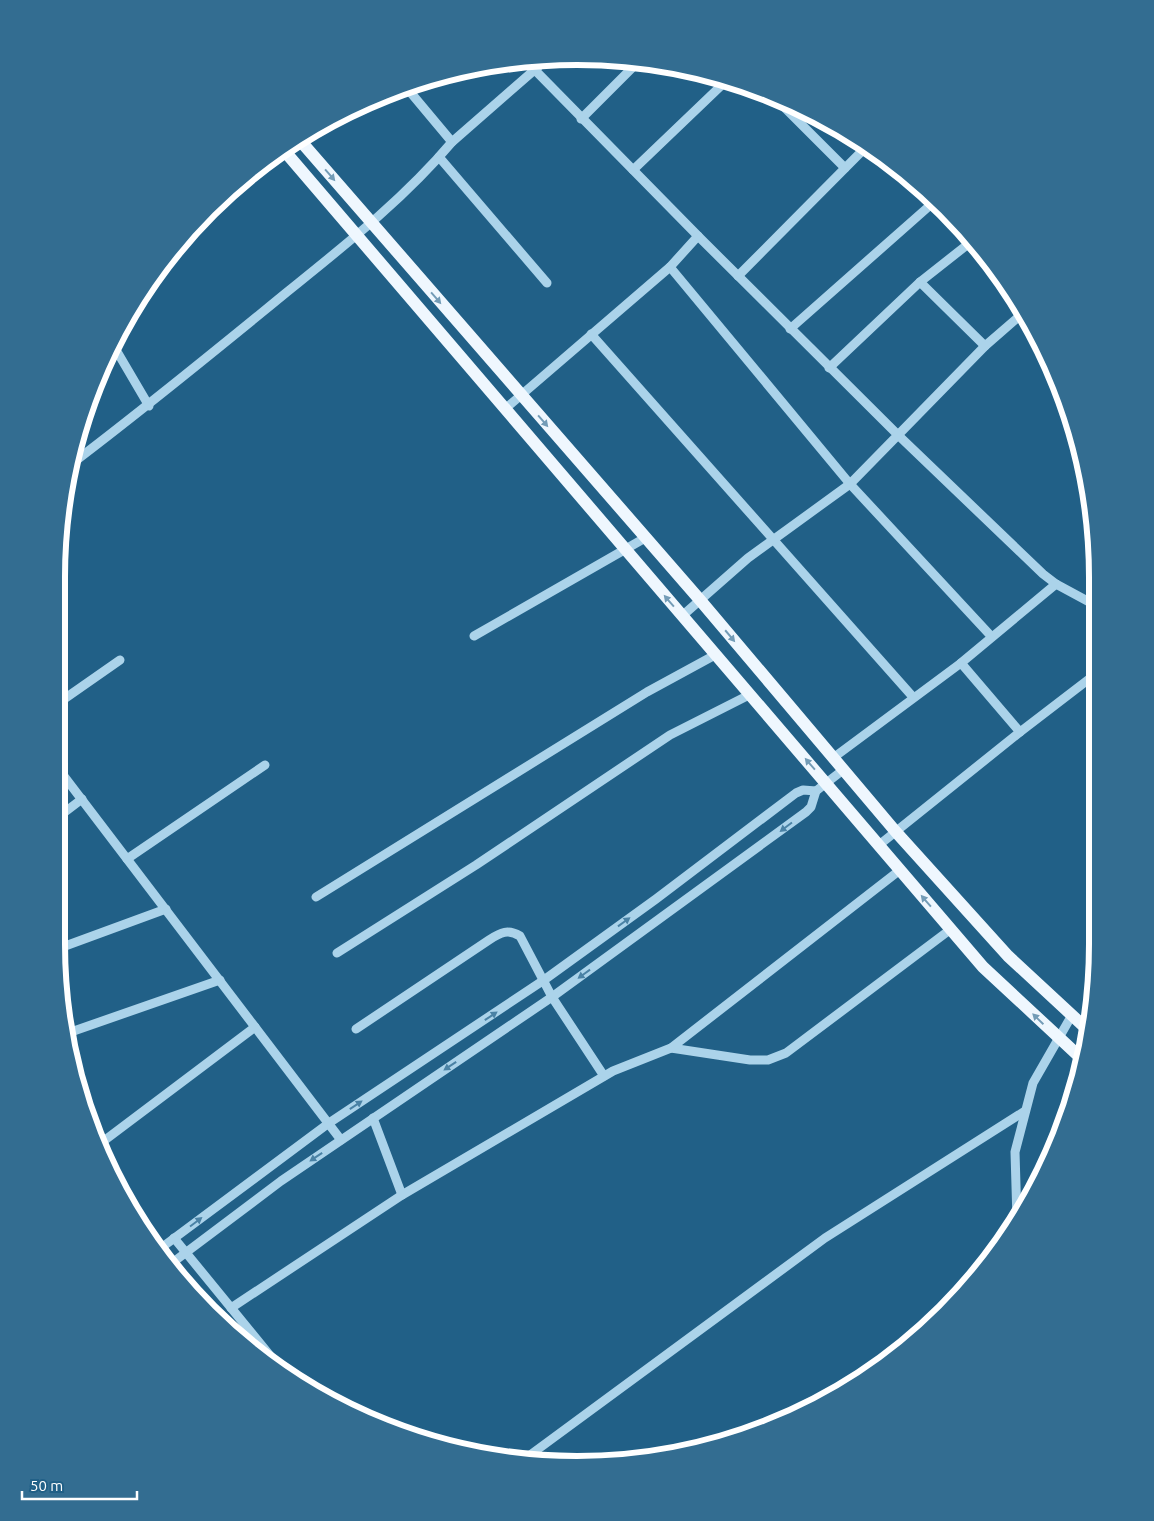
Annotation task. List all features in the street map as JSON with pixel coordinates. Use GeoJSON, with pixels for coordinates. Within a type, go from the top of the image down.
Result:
{"type":"FeatureCollection","features":[{"type":"Feature","properties":{"kind":"main road"},"geometry":{"type":"LineString","coordinates":[[304,145],[520,396],[700,600],[896,832],[1008,956],[1083,1024]]}},
{"type":"Feature","properties":{"kind":"main road"},"geometry":{"type":"LineString","coordinates":[[288,155],[983,967],[1077,1055]]}},
{"type":"Feature","properties":{"kind":"street"},"geometry":{"type":"LineString","coordinates":[[79,458],[149,406],[356,235],[439,157],[452,142],[540,66]]}},
{"type":"Feature","properties":{"kind":"street"},"geometry":{"type":"LineString","coordinates":[[531,67],[828,368],[1056,584],[1089,602]]}},
{"type":"Feature","properties":{"kind":"street"},"geometry":{"type":"LineString","coordinates":[[581,118],[632,68]]}},
{"type":"Feature","properties":{"kind":"street"},"geometry":{"type":"LineString","coordinates":[[632,170],[721,86]]}},
{"type":"Feature","properties":{"kind":"street"},"geometry":{"type":"LineString","coordinates":[[411,93],[452,142]]}},
{"type":"Feature","properties":{"kind":"street"},"geometry":{"type":"LineString","coordinates":[[788,111],[845,168]]}},
{"type":"Feature","properties":{"kind":"street"},"geometry":{"type":"LineString","coordinates":[[738,276],[862,151]]}},
{"type":"Feature","properties":{"kind":"street"},"geometry":{"type":"LineString","coordinates":[[439,157],[548,283]]}},
{"type":"Feature","properties":{"kind":"street"},"geometry":{"type":"LineString","coordinates":[[790,329],[929,206]]}},
{"type":"Feature","properties":{"kind":"street"},"geometry":{"type":"LineString","coordinates":[[505,409],[670,267],[698,236]]}},
{"type":"Feature","properties":{"kind":"street"},"geometry":{"type":"LineString","coordinates":[[828,368],[920,282],[967,246]]}},
{"type":"Feature","properties":{"kind":"street"},"geometry":{"type":"LineString","coordinates":[[670,267],[850,484],[991,636]]}},
{"type":"Feature","properties":{"kind":"street"},"geometry":{"type":"LineString","coordinates":[[920,282],[984,346]]}},
{"type":"Feature","properties":{"kind":"street"},"geometry":{"type":"LineString","coordinates":[[682,616],[748,558],[850,484],[984,346],[1018,318]]}},
{"type":"Feature","properties":{"kind":"street"},"geometry":{"type":"LineString","coordinates":[[591,334],[913,697]]}},
{"type":"Feature","properties":{"kind":"street"},"geometry":{"type":"LineString","coordinates":[[117,352],[149,406]]}},
{"type":"Feature","properties":{"kind":"street"},"geometry":{"type":"LineString","coordinates":[[474,636],[645,538]]}},
{"type":"Feature","properties":{"kind":"street"},"geometry":{"type":"LineString","coordinates":[[833,758],[961,663],[991,636],[1056,584]]}},
{"type":"Feature","properties":{"kind":"street"},"geometry":{"type":"LineString","coordinates":[[316,897],[647,692],[715,655]]}},
{"type":"Feature","properties":{"kind":"street"},"geometry":{"type":"LineString","coordinates":[[65,698],[120,660]]}},
{"type":"Feature","properties":{"kind":"street"},"geometry":{"type":"LineString","coordinates":[[961,663],[1020,732]]}},
{"type":"Feature","properties":{"kind":"street"},"geometry":{"type":"LineString","coordinates":[[879,845],[1089,679]]}},
{"type":"Feature","properties":{"kind":"street"},"geometry":{"type":"LineString","coordinates":[[337,952],[476,864],[670,735],[749,694]]}},
{"type":"Feature","properties":{"kind":"street"},"geometry":{"type":"LineString","coordinates":[[127,859],[266,765]]}},
{"type":"Feature","properties":{"kind":"street"},"geometry":{"type":"LineString","coordinates":[[175,1261],[280,1181],[552,997],[806,812],[811,807],[816,791],[843,770]]}},
{"type":"Feature","properties":{"kind":"street"},"geometry":{"type":"LineString","coordinates":[[65,777],[342,1140]]}},
{"type":"Feature","properties":{"kind":"street"},"geometry":{"type":"LineString","coordinates":[[164,1246],[329,1123],[544,980],[656,899],[796,793],[803,790],[816,791]]}},
{"type":"Feature","properties":{"kind":"street"},"geometry":{"type":"LineString","coordinates":[[65,812],[82,799]]}},
{"type":"Feature","properties":{"kind":"street"},"geometry":{"type":"LineString","coordinates":[[231,1308],[402,1195],[604,1076],[642,1058],[671,1048],[900,870]]}},
{"type":"Feature","properties":{"kind":"street"},"geometry":{"type":"LineString","coordinates":[[65,946],[166,909]]}},
{"type":"Feature","properties":{"kind":"street"},"geometry":{"type":"LineString","coordinates":[[671,1048],[750,1060],[768,1060],[786,1053],[950,929]]}},
{"type":"Feature","properties":{"kind":"street"},"geometry":{"type":"LineString","coordinates":[[356,1030],[501,932],[511,931],[520,936],[552,997],[604,1076]]}},
{"type":"Feature","properties":{"kind":"street"},"geometry":{"type":"LineString","coordinates":[[73,1031],[220,980]]}},
{"type":"Feature","properties":{"kind":"street"},"geometry":{"type":"LineString","coordinates":[[1017,1206],[1015,1152],[1033,1083],[1072,1015]]}},
{"type":"Feature","properties":{"kind":"street"},"geometry":{"type":"LineString","coordinates":[[104,1141],[255,1027]]}},
{"type":"Feature","properties":{"kind":"street"},"geometry":{"type":"LineString","coordinates":[[532,1454],[824,1238],[1025,1111]]}},
{"type":"Feature","properties":{"kind":"street"},"geometry":{"type":"LineString","coordinates":[[373,1118],[402,1195]]}},
{"type":"Feature","properties":{"kind":"street"},"geometry":{"type":"LineString","coordinates":[[174,1238],[266,1350]]}}]}
